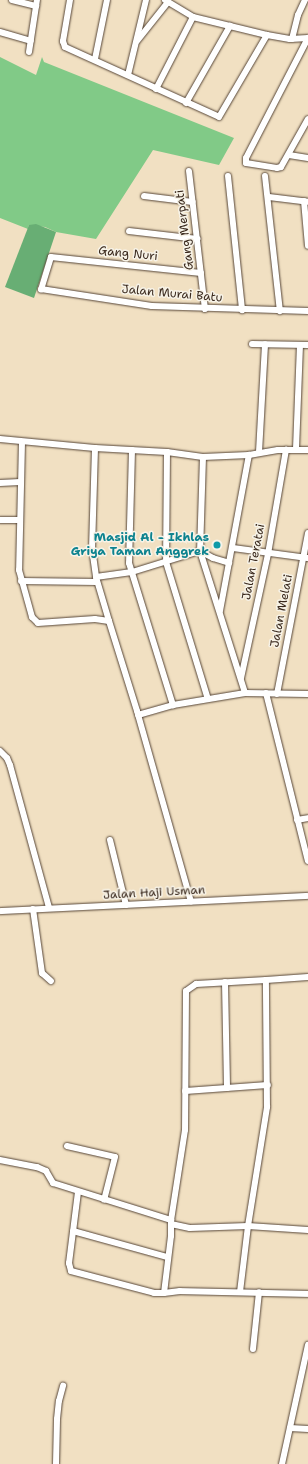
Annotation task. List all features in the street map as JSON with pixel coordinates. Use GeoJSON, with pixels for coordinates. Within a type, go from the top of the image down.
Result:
{"type":"FeatureCollection","features":[{"type":"Feature","properties":{"kind":"street"},"geometry":{"type":"LineString","coordinates":[[12,0],[37,3],[29,52]]}},
{"type":"Feature","properties":{"kind":"street"},"geometry":{"type":"LineString","coordinates":[[70,0],[63,44],[66,48],[95,59],[186,103],[220,116],[267,35]]}},
{"type":"Feature","properties":{"kind":"street"},"geometry":{"type":"LineString","coordinates":[[95,59],[108,0]]}},
{"type":"Feature","properties":{"kind":"street"},"geometry":{"type":"LineString","coordinates":[[128,75],[146,0]]}},
{"type":"Feature","properties":{"kind":"street"},"geometry":{"type":"LineString","coordinates":[[292,39],[298,14],[305,0]]}},
{"type":"Feature","properties":{"kind":"street"},"geometry":{"type":"LineString","coordinates":[[136,42],[166,1],[193,17],[267,35],[292,39],[308,38]]}},
{"type":"Feature","properties":{"kind":"street"},"geometry":{"type":"LineString","coordinates":[[156,88],[193,17]]}},
{"type":"Feature","properties":{"kind":"street"},"geometry":{"type":"LineString","coordinates":[[186,103],[230,26]]}},
{"type":"Feature","properties":{"kind":"street"},"geometry":{"type":"LineString","coordinates":[[0,32],[31,41]]}},
{"type":"Feature","properties":{"kind":"street"},"geometry":{"type":"LineString","coordinates":[[307,121],[281,167],[277,168],[248,164],[245,161],[308,38]]}},
{"type":"Feature","properties":{"kind":"street"},"geometry":{"type":"LineString","coordinates":[[289,155],[308,158]]}},
{"type":"Feature","properties":{"kind":"street","name":"Gang Merpati"},"geometry":{"type":"LineString","coordinates":[[189,171],[205,309]]}},
{"type":"Feature","properties":{"kind":"street"},"geometry":{"type":"LineString","coordinates":[[228,176],[242,310]]}},
{"type":"Feature","properties":{"kind":"street"},"geometry":{"type":"LineString","coordinates":[[265,176],[269,197],[280,311]]}},
{"type":"Feature","properties":{"kind":"street"},"geometry":{"type":"LineString","coordinates":[[144,196],[193,202]]}},
{"type":"Feature","properties":{"kind":"street"},"geometry":{"type":"LineString","coordinates":[[269,197],[306,202],[308,246]]}},
{"type":"Feature","properties":{"kind":"street"},"geometry":{"type":"LineString","coordinates":[[129,231],[198,239]]}},
{"type":"Feature","properties":{"kind":"street","name":"Jalan Murai Batu"},"geometry":{"type":"LineString","coordinates":[[51,257],[41,289],[152,306],[205,309],[308,311]]}},
{"type":"Feature","properties":{"kind":"street","name":"Gang Nuri"},"geometry":{"type":"LineString","coordinates":[[51,257],[202,273]]}},
{"type":"Feature","properties":{"kind":"street"},"geometry":{"type":"LineString","coordinates":[[252,344],[308,345]]}},
{"type":"Feature","properties":{"kind":"street"},"geometry":{"type":"LineString","coordinates":[[259,452],[265,344]]}},
{"type":"Feature","properties":{"kind":"street"},"geometry":{"type":"LineString","coordinates":[[296,449],[300,345]]}},
{"type":"Feature","properties":{"kind":"street"},"geometry":{"type":"LineString","coordinates":[[0,440],[167,452],[203,457],[249,456],[259,452],[296,449],[308,450]]}},
{"type":"Feature","properties":{"kind":"street"},"geometry":{"type":"LineString","coordinates":[[22,442],[19,570],[21,581],[35,622],[95,619],[109,621]]}},
{"type":"Feature","properties":{"kind":"street"},"geometry":{"type":"LineString","coordinates":[[96,448],[92,548],[97,580],[138,714],[191,902]]}},
{"type":"Feature","properties":{"kind":"street"},"geometry":{"type":"LineString","coordinates":[[132,450],[128,551],[129,563],[173,705]]}},
{"type":"Feature","properties":{"kind":"street","name":"Jalan Teratai"},"geometry":{"type":"LineString","coordinates":[[241,678],[268,554],[286,450]]}},
{"type":"Feature","properties":{"kind":"street"},"geometry":{"type":"LineString","coordinates":[[167,452],[166,562],[208,699]]}},
{"type":"Feature","properties":{"kind":"street"},"geometry":{"type":"LineString","coordinates":[[220,612],[249,456]]}},
{"type":"Feature","properties":{"kind":"street"},"geometry":{"type":"LineString","coordinates":[[203,457],[200,551],[245,693]]}},
{"type":"Feature","properties":{"kind":"street"},"geometry":{"type":"LineString","coordinates":[[0,482],[20,482]]}},
{"type":"Feature","properties":{"kind":"street"},"geometry":{"type":"LineString","coordinates":[[0,520],[20,520]]}},
{"type":"Feature","properties":{"kind":"street","name":"Jalan Melati"},"geometry":{"type":"LineString","coordinates":[[277,694],[306,557],[308,533]]}},
{"type":"Feature","properties":{"kind":"street"},"geometry":{"type":"LineString","coordinates":[[233,548],[268,554],[306,557]]}},
{"type":"Feature","properties":{"kind":"street"},"geometry":{"type":"LineString","coordinates":[[21,581],[97,580],[132,572],[200,551],[213,558],[229,563]]}},
{"type":"Feature","properties":{"kind":"street"},"geometry":{"type":"LineString","coordinates":[[138,714],[173,705],[245,693],[308,694]]}},
{"type":"Feature","properties":{"kind":"street"},"geometry":{"type":"LineString","coordinates":[[266,693],[308,861]]}},
{"type":"Feature","properties":{"kind":"street"},"geometry":{"type":"LineString","coordinates":[[0,751],[7,758],[18,791],[49,908]]}},
{"type":"Feature","properties":{"kind":"street"},"geometry":{"type":"LineString","coordinates":[[298,820],[308,818]]}},
{"type":"Feature","properties":{"kind":"street"},"geometry":{"type":"LineString","coordinates":[[110,840],[126,905]]}},
{"type":"Feature","properties":{"kind":"street","name":"Jalan Haji Usman"},"geometry":{"type":"LineString","coordinates":[[0,911],[308,896]]}},
{"type":"Feature","properties":{"kind":"street"},"geometry":{"type":"LineString","coordinates":[[33,909],[42,972],[50,981]]}},
{"type":"Feature","properties":{"kind":"street"},"geometry":{"type":"LineString","coordinates":[[164,1293],[171,1222],[185,1130],[186,991],[196,984],[308,976]]}},
{"type":"Feature","properties":{"kind":"street"},"geometry":{"type":"LineString","coordinates":[[240,1292],[248,1226],[264,1132],[268,1085],[266,980]]}},
{"type":"Feature","properties":{"kind":"street"},"geometry":{"type":"LineString","coordinates":[[225,982],[227,1088]]}},
{"type":"Feature","properties":{"kind":"street"},"geometry":{"type":"LineString","coordinates":[[185,1091],[268,1085]]}},
{"type":"Feature","properties":{"kind":"street"},"geometry":{"type":"LineString","coordinates":[[67,1146],[115,1157],[104,1200]]}},
{"type":"Feature","properties":{"kind":"street"},"geometry":{"type":"LineString","coordinates":[[0,1160],[42,1169],[46,1171],[53,1183],[190,1228],[248,1226],[308,1230]]}},
{"type":"Feature","properties":{"kind":"street"},"geometry":{"type":"LineString","coordinates":[[78,1192],[69,1263],[71,1271],[154,1293],[164,1293],[175,1290],[308,1294]]}},
{"type":"Feature","properties":{"kind":"street"},"geometry":{"type":"LineString","coordinates":[[73,1231],[167,1257]]}},
{"type":"Feature","properties":{"kind":"street"},"geometry":{"type":"LineString","coordinates":[[253,1349],[258,1292]]}},
{"type":"Feature","properties":{"kind":"street"},"geometry":{"type":"LineString","coordinates":[[282,1464],[308,1345]]}},
{"type":"Feature","properties":{"kind":"street"},"geometry":{"type":"LineString","coordinates":[[56,1464],[57,1420],[59,1401],[63,1386]]}},
{"type":"Feature","properties":{"kind":"street"},"geometry":{"type":"LineString","coordinates":[[290,1428],[308,1428]]}},
{"type":"Feature","properties":{"kind":"green space"},"geometry":{"type":"Polygon","coordinates":[[[0,57],[36,75],[42,57],[44,62],[234,138],[219,165],[153,150],[96,239],[56,232],[45,227],[29,225],[28,229],[0,218],[0,57]]]}},
{"type":"Feature","properties":{"kind":"green space"},"geometry":{"type":"Polygon","coordinates":[[[36,224],[56,232],[34,298],[5,287],[29,225],[36,224]]]}},
{"type":"Feature","properties":{"kind":"place","name":"Masjid Al - Ikhlas Griya Taman Anggrek"},"geometry":{"type":"Point","coordinates":[217,545]}}]}
